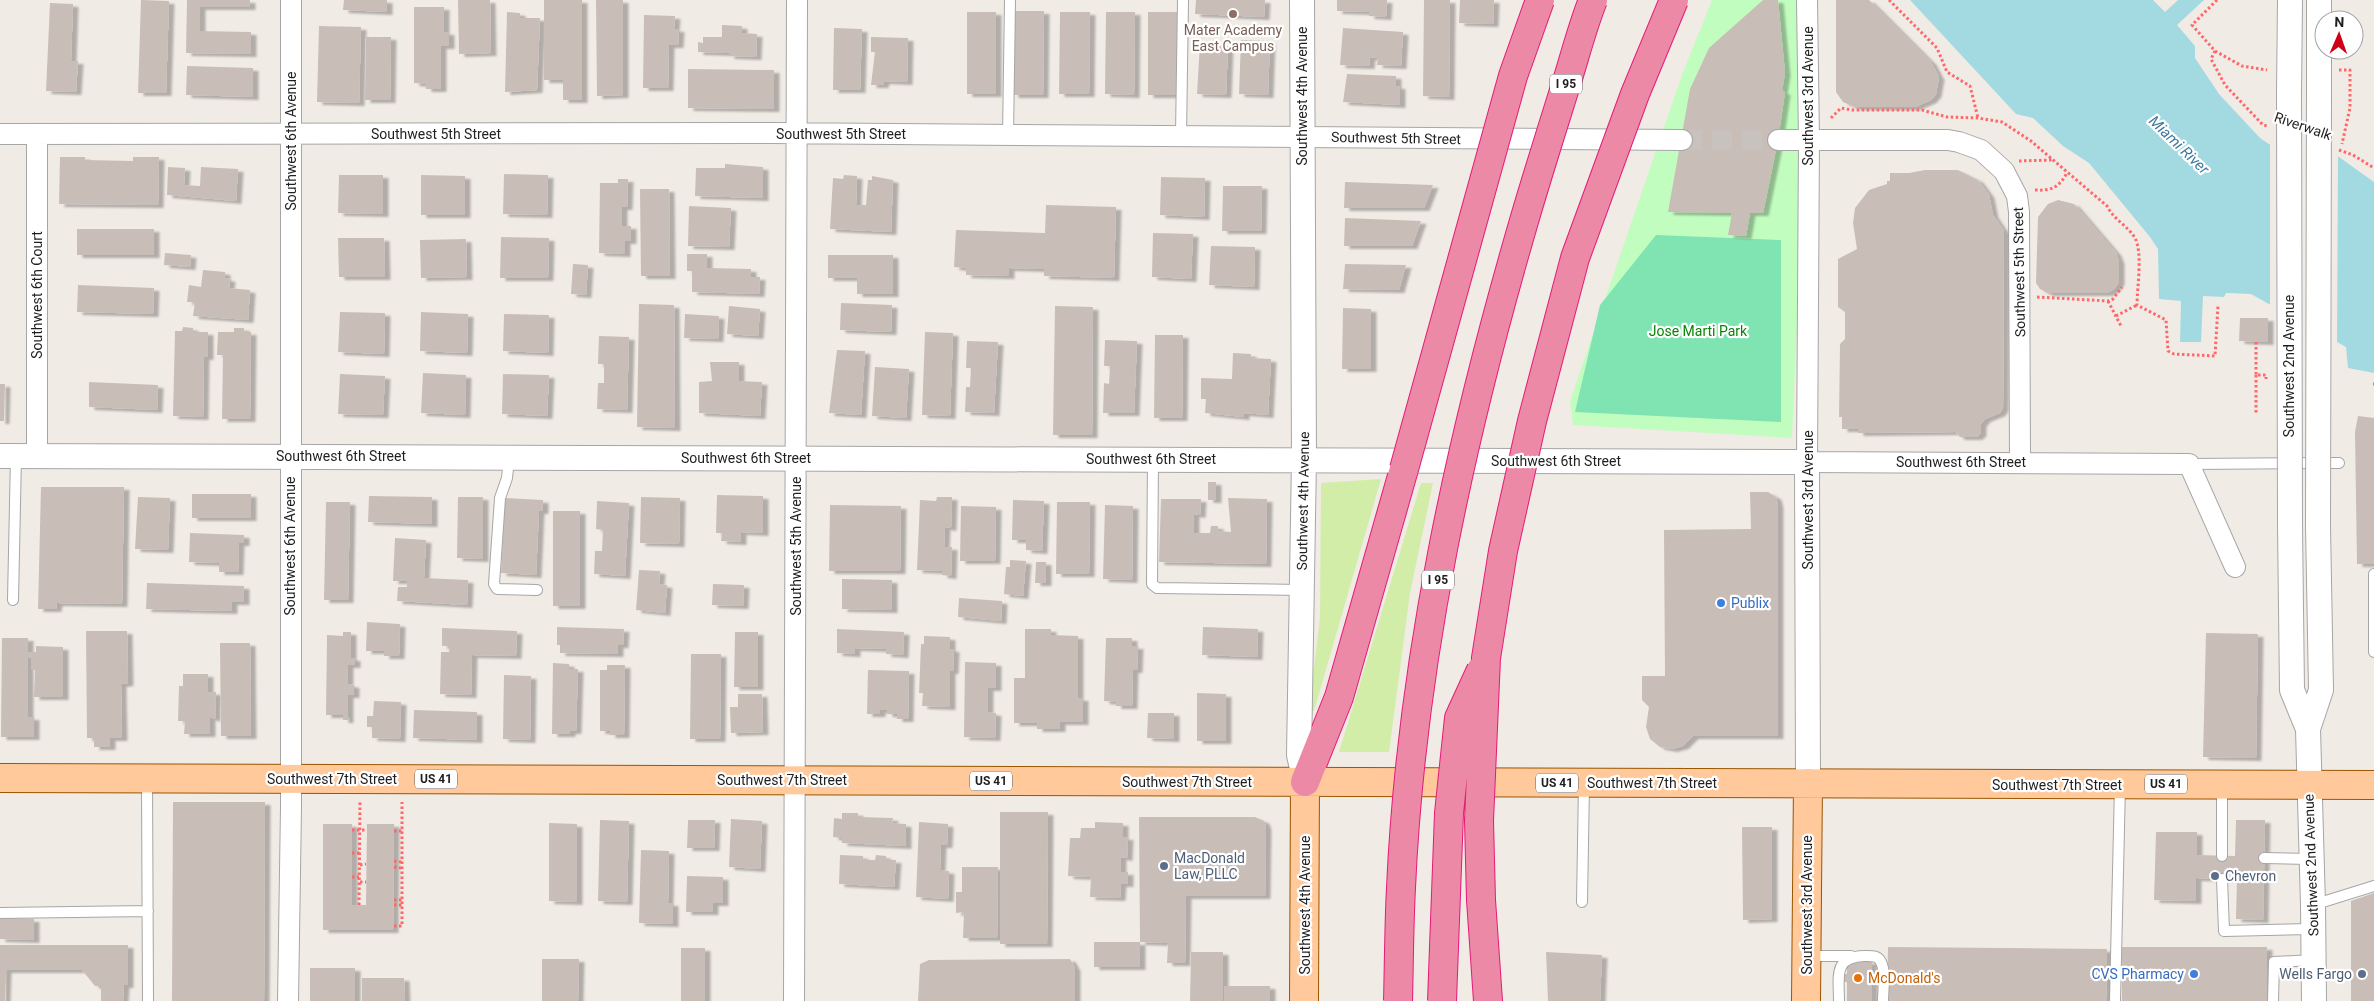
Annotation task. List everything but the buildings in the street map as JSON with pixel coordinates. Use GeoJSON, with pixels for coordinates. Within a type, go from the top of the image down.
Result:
{"type":"FeatureCollection","features":[{"type":"Feature","properties":{"kind":"highway"},"geometry":{"type":"LineString","coordinates":[[1305,782],[1338,697],[1384,542],[1513,76],[1540,0]]}},
{"type":"Feature","properties":{"kind":"highway","name":"I 95"},"geometry":{"type":"LineString","coordinates":[[1398,1001],[1401,887],[1411,766],[1428,638],[1447,531],[1506,282],[1539,169],[1593,0]]}},
{"type":"Feature","properties":{"kind":"highway"},"geometry":{"type":"LineString","coordinates":[[1488,1001],[1481,900],[1479,821],[1486,658],[1503,551],[1517,485],[1576,258],[1635,94],[1674,0]]}},
{"type":"Feature","properties":{"kind":"highway"},"geometry":{"type":"LineString","coordinates":[[1442,1001],[1449,813],[1459,718],[1486,658]]}},
{"type":"Feature","properties":{"kind":"main road","name":"Southwest 7th Street"},"geometry":{"type":"LineString","coordinates":[[0,778],[2374,785]]}},
{"type":"Feature","properties":{"kind":"main road","name":"Southwest 4th Avenue"},"geometry":{"type":"LineString","coordinates":[[1304,1001],[1305,782]]}},
{"type":"Feature","properties":{"kind":"main road","name":"Southwest 3rd Avenue"},"geometry":{"type":"LineString","coordinates":[[1806,1001],[1808,783]]}},
{"type":"Feature","properties":{"kind":"street","name":"Southwest 6th Avenue"},"geometry":{"type":"LineString","coordinates":[[288,1001],[291,0]]}},
{"type":"Feature","properties":{"kind":"street","name":"Southwest 5th Avenue"},"geometry":{"type":"LineString","coordinates":[[794,1001],[797,0]]}},
{"type":"Feature","properties":{"kind":"street","name":"Southwest 4th Avenue"},"geometry":{"type":"LineString","coordinates":[[1302,0],[1304,459],[1299,755],[1305,782]]}},
{"type":"Feature","properties":{"kind":"street","name":"Southwest 3rd Avenue"},"geometry":{"type":"LineString","coordinates":[[1808,0],[1808,783]]}},
{"type":"Feature","properties":{"kind":"street","name":"Southwest 2nd Avenue"},"geometry":{"type":"LineString","coordinates":[[2290,0],[2290,526],[2292,690],[2308,729]]}},
{"type":"Feature","properties":{"kind":"street","name":"Southwest 2nd Avenue"},"geometry":{"type":"LineString","coordinates":[[2314,1001],[2314,917],[2308,729],[2321,690],[2318,526],[2319,0]]}},
{"type":"Feature","properties":{"kind":"street","name":"Southwest 5th Street"},"geometry":{"type":"LineString","coordinates":[[0,134],[797,134],[1682,140]]}},
{"type":"Feature","properties":{"kind":"street","name":"Southwest 6th Court"},"geometry":{"type":"LineString","coordinates":[[18,456],[37,134]]}},
{"type":"Feature","properties":{"kind":"street","name":"Southwest 5th Street"},"geometry":{"type":"LineString","coordinates":[[1778,140],[1941,140],[1959,142],[1981,150],[2010,180],[2018,196],[2019,212],[2020,462]]}},
{"type":"Feature","properties":{"kind":"street","name":"Southwest 6th Street"},"geometry":{"type":"LineString","coordinates":[[18,456],[1304,459],[2189,464]]}},
{"type":"Feature","properties":{"kind":"street"},"geometry":{"type":"LineString","coordinates":[[2189,464],[2235,567]]}},
{"type":"Feature","properties":{"kind":"lane"},"geometry":{"type":"LineString","coordinates":[[1008,136],[1010,0]]}},
{"type":"Feature","properties":{"kind":"lane"},"geometry":{"type":"LineString","coordinates":[[1181,136],[1183,0]]}},
{"type":"Feature","properties":{"kind":"lane"},"geometry":{"type":"LineString","coordinates":[[13,600],[18,456]]}},
{"type":"Feature","properties":{"kind":"lane"},"geometry":{"type":"LineString","coordinates":[[509,457],[507,478],[500,498],[494,584],[498,589],[537,590]]}},
{"type":"Feature","properties":{"kind":"lane"},"geometry":{"type":"LineString","coordinates":[[1152,459],[1152,584],[1154,587],[1302,590]]}},
{"type":"Feature","properties":{"kind":"lane"},"geometry":{"type":"LineString","coordinates":[[2189,464],[2339,463]]}},
{"type":"Feature","properties":{"kind":"lane"},"geometry":{"type":"LineString","coordinates":[[2374,574],[2374,652]]}},
{"type":"Feature","properties":{"kind":"lane"},"geometry":{"type":"LineString","coordinates":[[147,778],[148,1001]]}},
{"type":"Feature","properties":{"kind":"lane"},"geometry":{"type":"LineString","coordinates":[[1582,902],[1584,783]]}},
{"type":"Feature","properties":{"kind":"lane"},"geometry":{"type":"LineString","coordinates":[[2222,784],[2222,856]]}},
{"type":"Feature","properties":{"kind":"lane"},"geometry":{"type":"LineString","coordinates":[[2115,1001],[2120,785]]}},
{"type":"Feature","properties":{"kind":"lane"},"geometry":{"type":"LineString","coordinates":[[2264,858],[2312,859]]}},
{"type":"Feature","properties":{"kind":"lane"},"geometry":{"type":"LineString","coordinates":[[2222,879],[2224,931],[2314,917],[2374,886]]}},
{"type":"Feature","properties":{"kind":"lane"},"geometry":{"type":"LineString","coordinates":[[0,913],[148,911]]}},
{"type":"Feature","properties":{"kind":"lane"},"geometry":{"type":"LineString","coordinates":[[1806,956],[1874,956],[1880,959],[1883,966],[1883,1001]]}},
{"type":"Feature","properties":{"kind":"lane"},"geometry":{"type":"LineString","coordinates":[[1839,1001],[1839,969],[1844,960],[1852,956]]}},
{"type":"Feature","properties":{"kind":"lane"},"geometry":{"type":"LineString","coordinates":[[2274,1001],[2274,962],[2314,960]]}},
{"type":"Feature","properties":{"kind":"path"},"geometry":{"type":"LineString","coordinates":[[1889,0],[1938,48],[1947,72],[1970,86],[1978,118]]}},
{"type":"Feature","properties":{"kind":"path"},"geometry":{"type":"LineString","coordinates":[[2216,0],[2192,25],[2215,51],[2242,66],[2262,70]]}},
{"type":"Feature","properties":{"kind":"path","name":"Riverwalk"},"geometry":{"type":"LineString","coordinates":[[2215,51],[2211,58],[2225,85],[2263,125],[2271,128]]}},
{"type":"Feature","properties":{"kind":"path"},"geometry":{"type":"LineString","coordinates":[[2340,151],[2350,108],[2350,70]]}},
{"type":"Feature","properties":{"kind":"path"},"geometry":{"type":"LineString","coordinates":[[1831,118],[1841,108],[1852,110],[1922,110],[1947,117],[1978,118],[2002,122],[2012,128],[2107,206],[2113,217],[2135,238],[2138,263],[2137,305]]}},
{"type":"Feature","properties":{"kind":"path","name":"Riverwalk"},"geometry":{"type":"LineString","coordinates":[[2332,148],[2353,155],[2374,168]]}},
{"type":"Feature","properties":{"kind":"path"},"geometry":{"type":"LineString","coordinates":[[2014,160],[2052,160]]}},
{"type":"Feature","properties":{"kind":"path"},"geometry":{"type":"LineString","coordinates":[[2027,189],[2051,190],[2061,184],[2067,173]]}},
{"type":"Feature","properties":{"kind":"path"},"geometry":{"type":"LineString","coordinates":[[2034,297],[2108,301],[2113,299],[2122,287]]}},
{"type":"Feature","properties":{"kind":"path"},"geometry":{"type":"LineString","coordinates":[[2108,301],[2122,326]]}},
{"type":"Feature","properties":{"kind":"path"},"geometry":{"type":"LineString","coordinates":[[2137,305],[2166,320],[2168,351],[2174,354],[2215,356],[2218,306]]}},
{"type":"Feature","properties":{"kind":"path"},"geometry":{"type":"LineString","coordinates":[[2116,316],[2137,305]]}},
{"type":"Feature","properties":{"kind":"path"},"geometry":{"type":"LineString","coordinates":[[2256,342],[2256,415]]}},
{"type":"Feature","properties":{"kind":"path"},"geometry":{"type":"LineString","coordinates":[[2256,375],[2266,375]]}},
{"type":"Feature","properties":{"kind":"path"},"geometry":{"type":"LineString","coordinates":[[359,905],[360,799]]}},
{"type":"Feature","properties":{"kind":"path"},"geometry":{"type":"LineString","coordinates":[[394,926],[402,926],[402,799]]}},
{"type":"Feature","properties":{"kind":"path"},"geometry":{"type":"LineString","coordinates":[[352,830],[367,830]]}},
{"type":"Feature","properties":{"kind":"path"},"geometry":{"type":"LineString","coordinates":[[394,831],[403,831]]}},
{"type":"Feature","properties":{"kind":"path"},"geometry":{"type":"LineString","coordinates":[[352,853],[360,853]]}},
{"type":"Feature","properties":{"kind":"path"},"geometry":{"type":"LineString","coordinates":[[394,862],[402,862]]}},
{"type":"Feature","properties":{"kind":"path"},"geometry":{"type":"LineString","coordinates":[[360,865],[366,864]]}},
{"type":"Feature","properties":{"kind":"path"},"geometry":{"type":"LineString","coordinates":[[394,868],[402,868]]}},
{"type":"Feature","properties":{"kind":"path"},"geometry":{"type":"LineString","coordinates":[[352,877],[360,877]]}},
{"type":"Feature","properties":{"kind":"path"},"geometry":{"type":"LineString","coordinates":[[360,882],[366,882]]}},
{"type":"Feature","properties":{"kind":"path"},"geometry":{"type":"LineString","coordinates":[[394,900],[402,900]]}},
{"type":"Feature","properties":{"kind":"path"},"geometry":{"type":"LineString","coordinates":[[394,905],[402,905]]}},
{"type":"Feature","properties":{"kind":"green space","name":"Jose Marti Park"},"geometry":{"type":"Polygon","coordinates":[[[1712,0],[1811,0],[1792,438],[1573,425],[1570,401],[1683,72],[1712,0]]]}},
{"type":"Feature","properties":{"kind":"green space"},"geometry":{"type":"Polygon","coordinates":[[[1656,235],[1781,240],[1781,422],[1575,412],[1600,305],[1656,235]]]}},
{"type":"Feature","properties":{"kind":"green space"},"geometry":{"type":"Polygon","coordinates":[[[1381,479],[1314,711],[1309,709],[1320,618],[1321,483],[1381,479]]]}},
{"type":"Feature","properties":{"kind":"green space"},"geometry":{"type":"Polygon","coordinates":[[[1421,483],[1433,483],[1410,593],[1389,752],[1339,752],[1421,483]]]}},
{"type":"Feature","properties":{"kind":"water","name":"Miami River"},"geometry":{"type":"Polygon","coordinates":[[[1910,0],[2153,0],[2165,12],[2178,0],[2204,0],[2177,25],[2195,46],[2195,58],[2219,94],[2260,138],[2269,144],[2339,157],[2374,182],[2374,373],[2348,368],[2346,347],[2251,294],[2226,293],[2224,297],[2203,296],[2201,342],[2180,342],[2181,301],[2159,299],[2158,249],[2150,237],[2089,163],[2063,146],[2033,118],[2016,114],[1910,0]]]}},
{"type":"Feature","properties":{"kind":"pier"},"geometry":{"type":"Polygon","coordinates":[[[2270,142],[2338,155],[2337,345],[2270,308],[2270,142]]]}},
{"type":"Feature","properties":{"kind":"tunnel"},"geometry":{"type":"LineString","coordinates":[[1682,140],[1778,140]]}},
{"type":"Feature","properties":{"kind":"place","name":"Mater Academy East Campus"},"geometry":{"type":"Point","coordinates":[1233,14]}},
{"type":"Feature","properties":{"kind":"place","name":"Publix"},"geometry":{"type":"Point","coordinates":[1721,603]}},
{"type":"Feature","properties":{"kind":"place","name":"MacDonald Law, PLLC"},"geometry":{"type":"Point","coordinates":[1164,866]}},
{"type":"Feature","properties":{"kind":"place","name":"Chevron"},"geometry":{"type":"Point","coordinates":[2215,876]}},
{"type":"Feature","properties":{"kind":"place","name":"CVS Pharmacy"},"geometry":{"type":"Point","coordinates":[2194,974]}},
{"type":"Feature","properties":{"kind":"place","name":"Wells Fargo"},"geometry":{"type":"Point","coordinates":[2362,974]}},
{"type":"Feature","properties":{"kind":"place","name":"McDonald's"},"geometry":{"type":"Point","coordinates":[1858,978]}}]}
